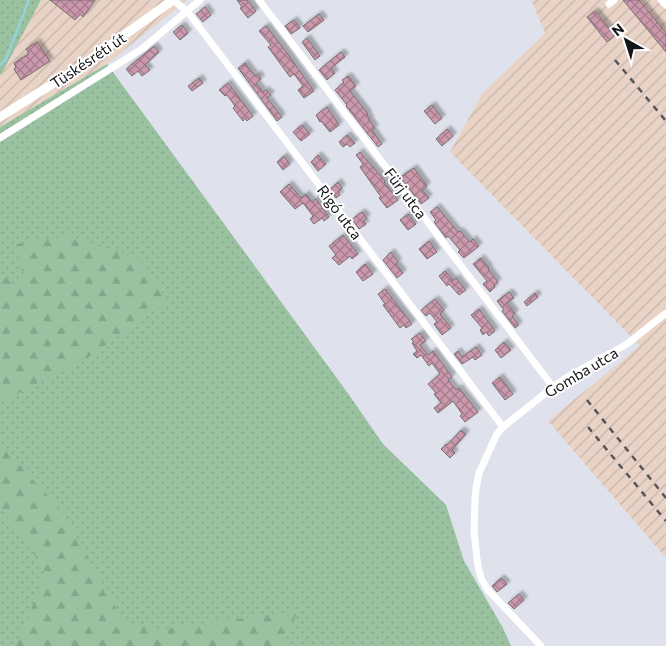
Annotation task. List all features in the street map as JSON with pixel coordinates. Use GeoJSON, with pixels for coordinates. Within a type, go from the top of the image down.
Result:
{"type":"FeatureCollection","features":[{"type":"Feature","properties":{"kind":"street","name":"Rigó utca"},"geometry":{"type":"LineString","coordinates":[[173,0],[187,11],[503,427]]}},
{"type":"Feature","properties":{"kind":"street","name":"Tüskésréti út"},"geometry":{"type":"LineString","coordinates":[[0,117],[81,66],[173,0]]}},
{"type":"Feature","properties":{"kind":"street"},"geometry":{"type":"LineString","coordinates":[[0,138],[142,49],[200,0]]}},
{"type":"Feature","properties":{"kind":"street","name":"Fürj utca"},"geometry":{"type":"LineString","coordinates":[[259,0],[553,386]]}},
{"type":"Feature","properties":{"kind":"street"},"geometry":{"type":"LineString","coordinates":[[661,0],[666,6]]}},
{"type":"Feature","properties":{"kind":"street","name":"Gomba utca"},"geometry":{"type":"LineString","coordinates":[[541,646],[488,590],[482,580],[479,571],[474,531],[476,488],[479,473],[494,439],[503,427],[553,386],[627,344],[666,313]]}},
{"type":"Feature","properties":{"kind":"shaded area"},"geometry":{"type":"Polygon","coordinates":[[[41,0],[187,0],[107,64],[0,127],[0,74],[41,0]]]}},
{"type":"Feature","properties":{"kind":"shaded area"},"geometry":{"type":"Polygon","coordinates":[[[531,0],[666,0],[666,558],[548,421],[640,346],[450,152],[482,94],[545,33],[531,0]]]}},
{"type":"Feature","properties":{"kind":"green space"},"geometry":{"type":"Polygon","coordinates":[[[0,0],[41,0],[0,74],[0,0]]]}},
{"type":"Feature","properties":{"kind":"green space"},"geometry":{"type":"Polygon","coordinates":[[[107,64],[383,444],[446,505],[464,561],[503,628],[511,646],[0,646],[0,127],[107,64]]]}},
{"type":"Feature","properties":{"kind":"green space"},"geometry":{"type":"Polygon","coordinates":[[[70,236],[140,258],[167,301],[92,355],[0,403],[0,272],[13,284],[25,280],[16,244],[70,236]]]}},
{"type":"Feature","properties":{"kind":"green space"},"geometry":{"type":"Polygon","coordinates":[[[0,443],[64,514],[124,622],[161,629],[298,611],[282,646],[16,646],[45,575],[33,552],[0,508],[0,443]]]}},
{"type":"Feature","properties":{"kind":"building"},"geometry":{"type":"Polygon","coordinates":[[[50,0],[95,0],[83,17],[80,14],[75,20],[50,0]]]}},
{"type":"Feature","properties":{"kind":"building"},"geometry":{"type":"Polygon","coordinates":[[[237,0],[247,0],[256,11],[248,18],[240,8],[242,7],[237,0]]]}},
{"type":"Feature","properties":{"kind":"building"},"geometry":{"type":"Polygon","coordinates":[[[623,0],[639,0],[666,33],[666,52],[623,0]]]}},
{"type":"Feature","properties":{"kind":"building"},"geometry":{"type":"Polygon","coordinates":[[[205,7],[211,15],[203,22],[196,14],[205,7]]]}},
{"type":"Feature","properties":{"kind":"building"},"geometry":{"type":"Polygon","coordinates":[[[595,11],[615,35],[607,42],[587,17],[595,11]]]}},
{"type":"Feature","properties":{"kind":"building"},"geometry":{"type":"Polygon","coordinates":[[[319,14],[324,20],[308,32],[303,26],[319,14]]]}},
{"type":"Feature","properties":{"kind":"building"},"geometry":{"type":"Polygon","coordinates":[[[294,20],[300,28],[291,34],[285,26],[294,20]]]}},
{"type":"Feature","properties":{"kind":"building"},"geometry":{"type":"Polygon","coordinates":[[[182,25],[188,33],[180,40],[173,32],[182,25]]]}},
{"type":"Feature","properties":{"kind":"building"},"geometry":{"type":"Polygon","coordinates":[[[266,26],[314,91],[304,98],[298,90],[303,86],[294,74],[290,77],[268,47],[271,45],[259,31],[266,26]]]}},
{"type":"Feature","properties":{"kind":"building"},"geometry":{"type":"Polygon","coordinates":[[[307,38],[320,56],[315,60],[302,42],[307,38]]]}},
{"type":"Feature","properties":{"kind":"building"},"geometry":{"type":"Polygon","coordinates":[[[37,42],[50,61],[21,80],[14,69],[16,68],[14,63],[29,54],[26,49],[37,42]]]}},
{"type":"Feature","properties":{"kind":"building"},"geometry":{"type":"Polygon","coordinates":[[[154,46],[159,52],[145,65],[150,70],[142,76],[138,71],[132,76],[126,69],[154,46]]]}},
{"type":"Feature","properties":{"kind":"building"},"geometry":{"type":"Polygon","coordinates":[[[341,52],[345,57],[331,68],[335,73],[327,80],[319,70],[341,52]]]}},
{"type":"Feature","properties":{"kind":"building"},"geometry":{"type":"Polygon","coordinates":[[[245,63],[255,76],[258,74],[261,79],[256,83],[263,92],[266,90],[271,95],[267,98],[282,117],[277,121],[238,68],[245,63]]]}},
{"type":"Feature","properties":{"kind":"building"},"geometry":{"type":"Polygon","coordinates":[[[348,76],[356,86],[350,91],[368,114],[369,120],[375,128],[372,130],[382,144],[378,147],[335,90],[344,82],[342,80],[348,76]]]}},
{"type":"Feature","properties":{"kind":"building"},"geometry":{"type":"Polygon","coordinates":[[[199,78],[203,83],[192,91],[188,86],[199,78]]]}},
{"type":"Feature","properties":{"kind":"building"},"geometry":{"type":"Polygon","coordinates":[[[228,83],[253,116],[247,121],[245,118],[243,121],[233,108],[235,106],[227,95],[225,96],[219,90],[228,83]]]}},
{"type":"Feature","properties":{"kind":"building"},"geometry":{"type":"Polygon","coordinates":[[[432,105],[442,118],[435,124],[424,111],[432,105]]]}},
{"type":"Feature","properties":{"kind":"building"},"geometry":{"type":"Polygon","coordinates":[[[327,107],[339,125],[330,132],[316,115],[327,107]]]}},
{"type":"Feature","properties":{"kind":"building"},"geometry":{"type":"Polygon","coordinates":[[[302,125],[310,134],[301,141],[293,132],[302,125]]]}},
{"type":"Feature","properties":{"kind":"building"},"geometry":{"type":"Polygon","coordinates":[[[447,129],[453,136],[442,146],[436,139],[447,129]]]}},
{"type":"Feature","properties":{"kind":"building"},"geometry":{"type":"Polygon","coordinates":[[[347,135],[355,143],[350,147],[347,144],[343,147],[339,142],[347,135]]]}},
{"type":"Feature","properties":{"kind":"building"},"geometry":{"type":"Polygon","coordinates":[[[360,152],[385,181],[398,200],[387,208],[360,167],[363,164],[356,155],[360,152]]]}},
{"type":"Feature","properties":{"kind":"building"},"geometry":{"type":"Polygon","coordinates":[[[318,155],[326,164],[318,171],[311,162],[318,155]]]}},
{"type":"Feature","properties":{"kind":"building"},"geometry":{"type":"Polygon","coordinates":[[[284,156],[290,164],[283,170],[277,162],[284,156]]]}},
{"type":"Feature","properties":{"kind":"building"},"geometry":{"type":"Polygon","coordinates":[[[414,168],[427,186],[422,190],[429,198],[421,204],[400,177],[414,168]]]}},
{"type":"Feature","properties":{"kind":"building"},"geometry":{"type":"Polygon","coordinates":[[[338,182],[342,188],[338,192],[340,195],[336,198],[329,190],[338,182]]]}},
{"type":"Feature","properties":{"kind":"building"},"geometry":{"type":"Polygon","coordinates":[[[289,184],[301,198],[306,194],[312,202],[316,199],[329,217],[324,221],[322,218],[314,224],[310,219],[313,216],[303,203],[295,209],[280,192],[289,184]]]}},
{"type":"Feature","properties":{"kind":"building"},"geometry":{"type":"Polygon","coordinates":[[[437,207],[458,232],[460,231],[470,242],[473,239],[479,246],[464,258],[458,252],[460,250],[448,236],[446,238],[434,222],[436,220],[430,212],[437,207]]]}},
{"type":"Feature","properties":{"kind":"building"},"geometry":{"type":"Polygon","coordinates":[[[362,212],[367,218],[363,221],[366,224],[359,229],[352,219],[362,212]]]}},
{"type":"Feature","properties":{"kind":"building"},"geometry":{"type":"Polygon","coordinates":[[[408,214],[416,224],[408,230],[400,220],[408,214]]]}},
{"type":"Feature","properties":{"kind":"building"},"geometry":{"type":"Polygon","coordinates":[[[343,235],[358,254],[352,259],[350,256],[339,265],[332,258],[336,255],[329,246],[343,235]]]}},
{"type":"Feature","properties":{"kind":"building"},"geometry":{"type":"Polygon","coordinates":[[[429,241],[437,252],[427,259],[419,249],[429,241]]]}},
{"type":"Feature","properties":{"kind":"building"},"geometry":{"type":"Polygon","coordinates":[[[391,252],[398,262],[396,264],[403,273],[397,278],[383,260],[391,252]]]}},
{"type":"Feature","properties":{"kind":"building"},"geometry":{"type":"Polygon","coordinates":[[[481,258],[498,282],[490,292],[483,284],[487,281],[473,264],[481,258]]]}},
{"type":"Feature","properties":{"kind":"building"},"geometry":{"type":"Polygon","coordinates":[[[365,264],[373,274],[363,281],[356,272],[365,264]]]}},
{"type":"Feature","properties":{"kind":"building"},"geometry":{"type":"Polygon","coordinates":[[[445,271],[453,280],[451,282],[456,278],[466,290],[459,295],[449,284],[447,286],[439,276],[445,271]]]}},
{"type":"Feature","properties":{"kind":"building"},"geometry":{"type":"Polygon","coordinates":[[[385,289],[412,324],[406,328],[404,325],[400,328],[383,305],[385,304],[378,294],[385,289]]]}},
{"type":"Feature","properties":{"kind":"building"},"geometry":{"type":"Polygon","coordinates":[[[509,292],[514,298],[507,303],[515,313],[512,316],[519,325],[515,328],[497,301],[509,292]]]}},
{"type":"Feature","properties":{"kind":"building"},"geometry":{"type":"Polygon","coordinates":[[[535,293],[538,297],[527,306],[524,302],[535,293]]]}},
{"type":"Feature","properties":{"kind":"building"},"geometry":{"type":"Polygon","coordinates":[[[435,299],[444,310],[440,314],[451,328],[442,335],[434,324],[437,322],[430,313],[426,316],[421,310],[435,299]]]}},
{"type":"Feature","properties":{"kind":"building"},"geometry":{"type":"Polygon","coordinates":[[[479,309],[495,331],[489,336],[486,332],[483,335],[480,330],[482,328],[471,315],[479,309]]]}},
{"type":"Feature","properties":{"kind":"building"},"geometry":{"type":"Polygon","coordinates":[[[420,333],[426,341],[420,345],[428,355],[433,351],[452,377],[448,380],[456,390],[459,388],[478,412],[465,422],[453,401],[438,413],[434,408],[441,403],[434,394],[436,393],[428,384],[440,374],[432,363],[429,366],[421,355],[417,358],[413,354],[417,351],[411,339],[420,333]]]}},
{"type":"Feature","properties":{"kind":"building"},"geometry":{"type":"Polygon","coordinates":[[[504,342],[511,350],[501,358],[495,350],[504,342]]]}},
{"type":"Feature","properties":{"kind":"building"},"geometry":{"type":"Polygon","coordinates":[[[476,347],[482,355],[475,360],[473,357],[462,364],[454,354],[458,351],[462,357],[476,347]]]}},
{"type":"Feature","properties":{"kind":"building"},"geometry":{"type":"Polygon","coordinates":[[[500,377],[513,394],[505,400],[492,383],[500,377]]]}},
{"type":"Feature","properties":{"kind":"building"},"geometry":{"type":"Polygon","coordinates":[[[461,430],[466,434],[452,450],[455,453],[450,458],[441,449],[461,430]]]}},
{"type":"Feature","properties":{"kind":"building"},"geometry":{"type":"Polygon","coordinates":[[[501,578],[507,584],[497,592],[492,586],[501,578]]]}},
{"type":"Feature","properties":{"kind":"building"},"geometry":{"type":"Polygon","coordinates":[[[519,594],[524,600],[514,609],[508,603],[519,594]]]}},
{"type":"Feature","properties":{"kind":"waterway"},"geometry":{"type":"LineString","coordinates":[[0,65],[6,59],[29,0]]}},
{"type":"Feature","properties":{"kind":"railway"},"geometry":{"type":"LineString","coordinates":[[615,60],[666,121]]}},
{"type":"Feature","properties":{"kind":"railway"},"geometry":{"type":"LineString","coordinates":[[587,400],[666,498]]}},
{"type":"Feature","properties":{"kind":"railway"},"geometry":{"type":"LineString","coordinates":[[588,427],[666,521]]}}]}
